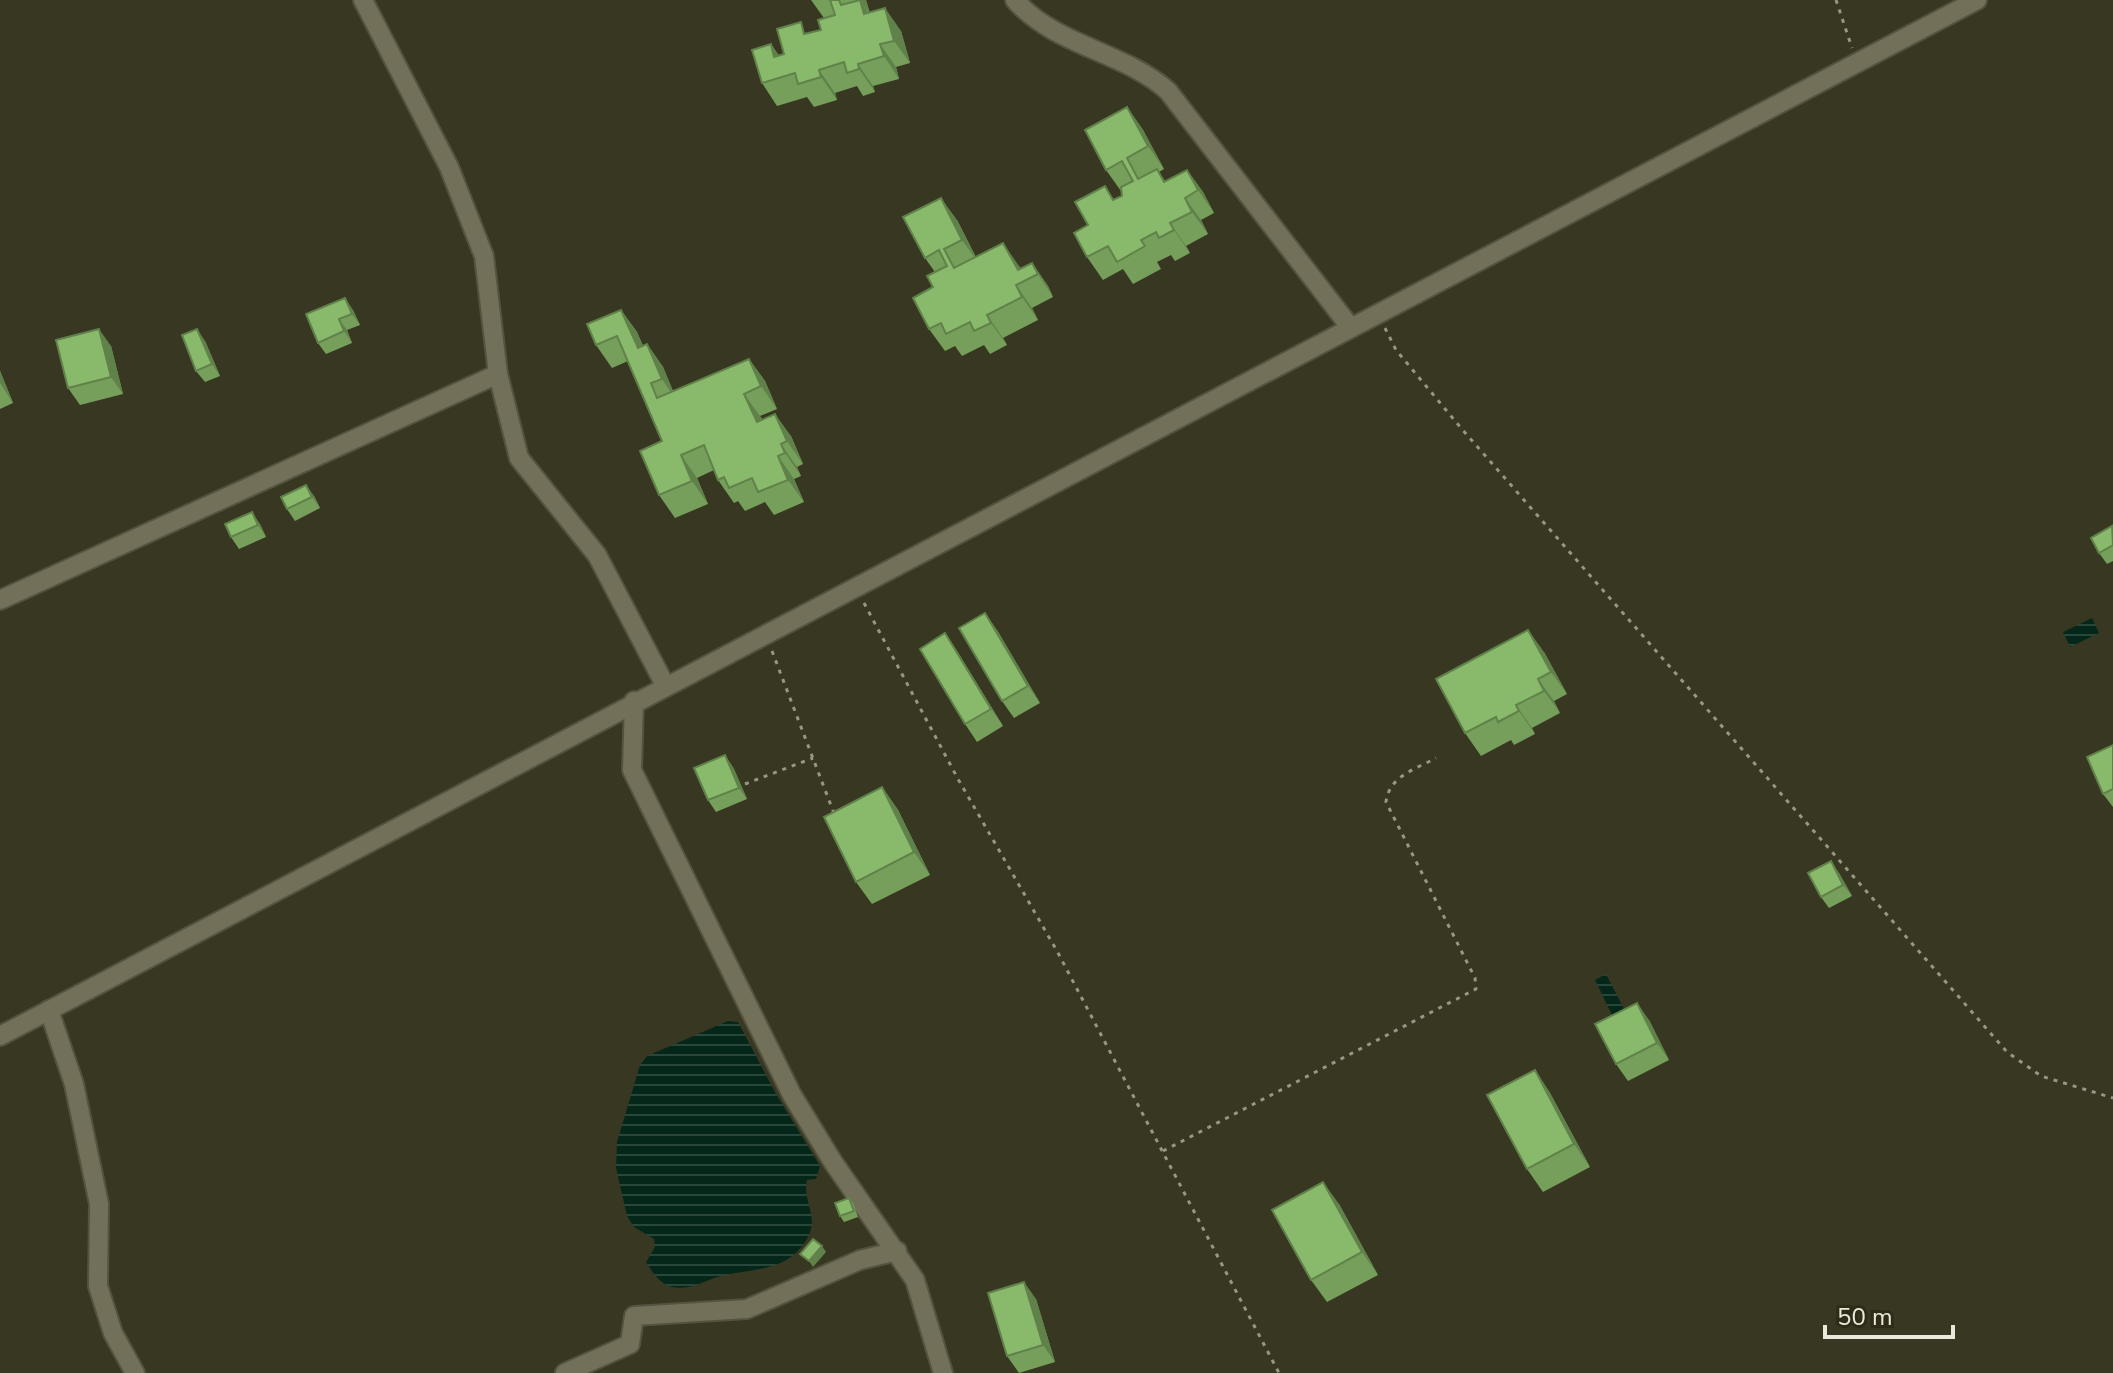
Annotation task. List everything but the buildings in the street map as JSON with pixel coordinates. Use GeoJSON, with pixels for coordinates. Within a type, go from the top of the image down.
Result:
{"type":"FeatureCollection","features":[{"type":"Feature","properties":{"kind":"street"},"geometry":{"type":"LineString","coordinates":[[363,0],[449,167],[484,256],[498,374],[506,416],[519,458],[597,555],[665,685]]}},
{"type":"Feature","properties":{"kind":"street"},"geometry":{"type":"LineString","coordinates":[[1015,0],[1038,21],[1136,69],[1168,91],[1351,328]]}},
{"type":"Feature","properties":{"kind":"street"},"geometry":{"type":"LineString","coordinates":[[0,1036],[634,701],[1977,0]]}},
{"type":"Feature","properties":{"kind":"street"},"geometry":{"type":"LineString","coordinates":[[0,600],[498,374]]}},
{"type":"Feature","properties":{"kind":"street"},"geometry":{"type":"LineString","coordinates":[[634,701],[632,770],[792,1095],[833,1162],[915,1280],[943,1373]]}},
{"type":"Feature","properties":{"kind":"street"},"geometry":{"type":"LineString","coordinates":[[49,1010],[74,1084],[99,1204],[98,1286],[113,1333],[135,1373]]}},
{"type":"Feature","properties":{"kind":"street"},"geometry":{"type":"LineString","coordinates":[[565,1373],[630,1344],[634,1316],[747,1309],[860,1260],[897,1251]]}},
{"type":"Feature","properties":{"kind":"path"},"geometry":{"type":"LineString","coordinates":[[1836,0],[1857,63]]}},
{"type":"Feature","properties":{"kind":"path"},"geometry":{"type":"LineString","coordinates":[[1380,313],[1396,350],[1461,428],[2000,1045],[2020,1064],[2041,1076],[2113,1098]]}},
{"type":"Feature","properties":{"kind":"path"},"geometry":{"type":"LineString","coordinates":[[855,586],[1163,1151],[1279,1373]]}},
{"type":"Feature","properties":{"kind":"path"},"geometry":{"type":"LineString","coordinates":[[764,633],[838,822]]}},
{"type":"Feature","properties":{"kind":"path"},"geometry":{"type":"LineString","coordinates":[[745,784],[813,758]]}},
{"type":"Feature","properties":{"kind":"path"},"geometry":{"type":"LineString","coordinates":[[1163,1151],[1465,998],[1476,989],[1475,978],[1386,802],[1390,785],[1436,758]]}},
{"type":"Feature","properties":{"kind":"shaded area"},"geometry":{"type":"Polygon","coordinates":[[[2092,618],[2099,633],[2070,647],[2063,632],[2092,618]]]}},
{"type":"Feature","properties":{"kind":"shaded area"},"geometry":{"type":"Polygon","coordinates":[[[1606,974],[1624,1009],[1612,1015],[1595,980],[1606,974]]]}},
{"type":"Feature","properties":{"kind":"shaded area"},"geometry":{"type":"Polygon","coordinates":[[[728,1021],[738,1022],[776,1094],[820,1166],[816,1179],[807,1180],[811,1231],[799,1249],[781,1263],[693,1286],[672,1287],[660,1280],[646,1262],[655,1247],[654,1239],[634,1227],[627,1216],[616,1168],[617,1142],[640,1065],[647,1056],[728,1021]]]}}]}
